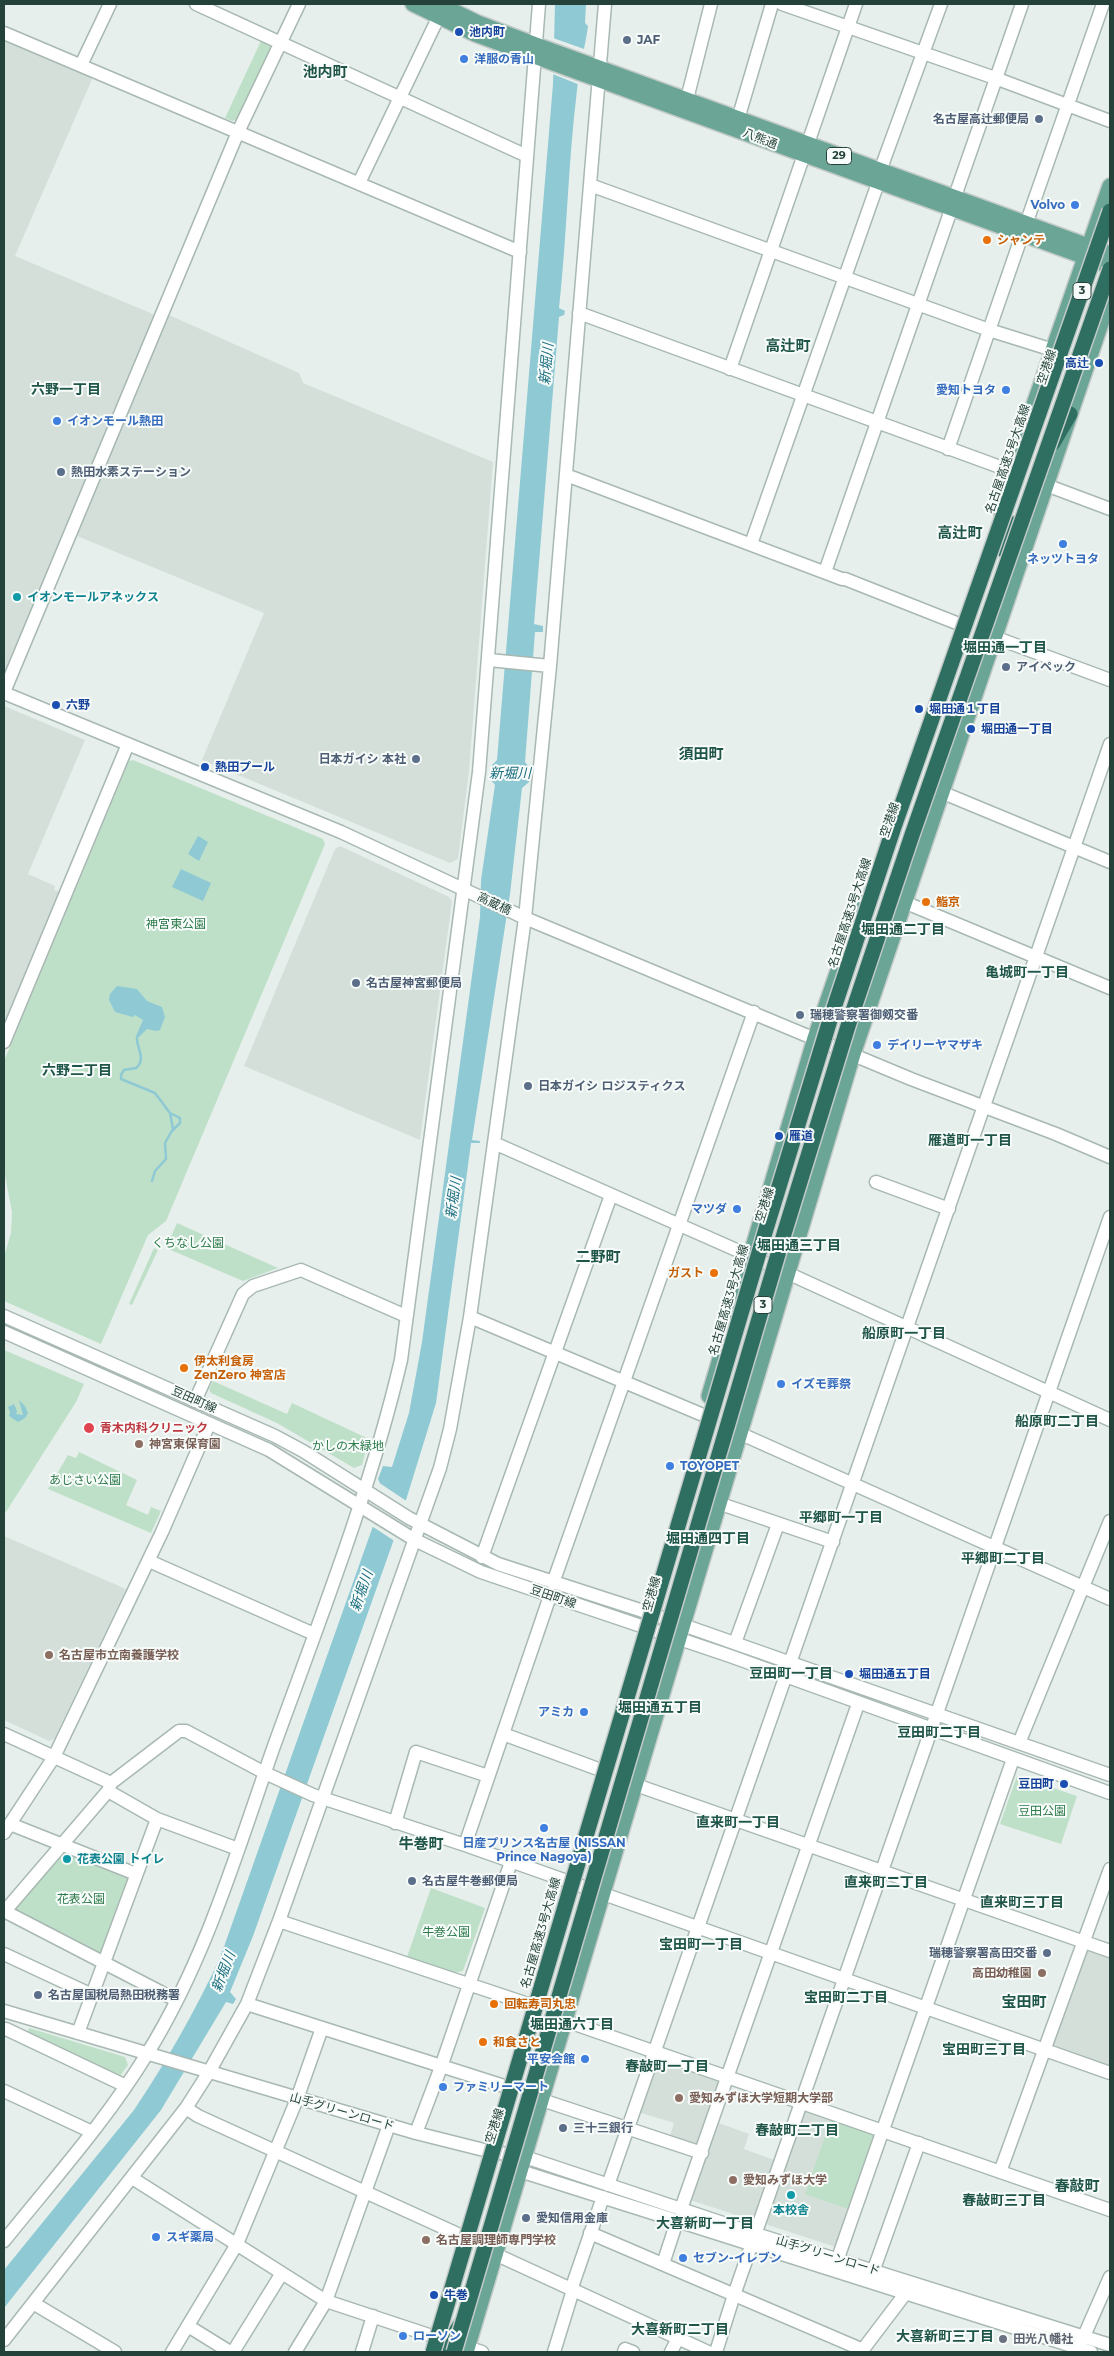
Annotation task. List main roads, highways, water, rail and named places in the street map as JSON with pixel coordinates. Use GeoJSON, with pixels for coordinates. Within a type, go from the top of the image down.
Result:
{"type":"FeatureCollection","features":[{"type":"Feature","properties":{"kind":"highway","name":"名古屋高速3号大高線"},"geometry":{"type":"LineString","coordinates":[[433,2352],[830,1020],[894,828],[1110,211]]}},
{"type":"Feature","properties":{"kind":"highway"},"geometry":{"type":"LineString","coordinates":[[1055,371],[1068,355],[1110,237]]}},
{"type":"Feature","properties":{"kind":"highway","name":"3"},"geometry":{"type":"LineString","coordinates":[[462,2350],[463,2321],[784,1234],[885,914],[1110,268]]}},
{"type":"Feature","properties":{"kind":"highway"},"geometry":{"type":"LineString","coordinates":[[784,1234],[801,1154],[870,935],[1004,550],[1024,495],[1070,414]]}},
{"type":"Feature","properties":{"kind":"highway"},"geometry":{"type":"LineString","coordinates":[[501,2106],[564,1946],[643,1681],[714,1426],[718,1392]]}},
{"type":"Feature","properties":{"kind":"highway"},"geometry":{"type":"LineString","coordinates":[[446,2352],[449,2342],[463,2321]]}},
{"type":"Feature","properties":{"kind":"main road","name":"八熊通"},"geometry":{"type":"LineString","coordinates":[[413,4],[439,10],[475,34],[540,52],[1087,252],[1110,254]]}},
{"type":"Feature","properties":{"kind":"main road","name":"八熊通"},"geometry":{"type":"LineString","coordinates":[[594,72],[687,99],[738,119],[806,150]]}},
{"type":"Feature","properties":{"kind":"main road","name":"空港線"},"geometry":{"type":"LineString","coordinates":[[427,2352],[507,2087],[598,1769],[642,1627],[815,1038],[1110,186]]}},
{"type":"Feature","properties":{"kind":"main road","name":"八熊通"},"geometry":{"type":"LineString","coordinates":[[1087,252],[1110,268]]}},
{"type":"Feature","properties":{"kind":"main road"},"geometry":{"type":"LineString","coordinates":[[462,2350],[523,2164],[684,1625],[786,1274],[853,1054],[940,792],[1110,297]]}},
{"type":"Feature","properties":{"kind":"water","name":"新堀川"},"geometry":{"type":"Polygon","coordinates":[[[555,4],[586,4],[585,23],[588,26],[578,82],[569,172],[559,308],[565,311],[564,315],[559,317],[534,624],[543,626],[543,632],[535,632],[525,762],[531,769],[529,782],[522,788],[510,894],[472,1140],[480,1141],[480,1143],[471,1143],[436,1403],[393,1542],[253,1936],[230,1992],[236,1999],[233,2004],[226,2002],[161,2110],[4,2308],[4,2270],[134,2110],[180,2035],[220,1958],[373,1526],[381,1485],[378,1479],[383,1466],[392,1467],[409,1413],[422,1342],[480,917],[481,880],[495,785],[490,779],[492,765],[497,760],[553,84],[555,4]]]}},
{"type":"Feature","properties":{"kind":"water"},"geometry":{"type":"Polygon","coordinates":[[[198,836],[208,842],[199,861],[188,854],[198,836]]]}},
{"type":"Feature","properties":{"kind":"water"},"geometry":{"type":"Polygon","coordinates":[[[181,869],[211,883],[203,901],[172,887],[181,869]]]}},
{"type":"Feature","properties":{"kind":"water"},"geometry":{"type":"Polygon","coordinates":[[[117,986],[137,989],[147,1001],[162,1007],[165,1017],[160,1030],[147,1029],[139,1037],[136,1036],[143,1020],[135,1015],[133,1017],[115,1012],[109,1000],[110,994],[117,986]]]}},
{"type":"Feature","properties":{"kind":"water"},"geometry":{"type":"Polygon","coordinates":[[[19,1400],[25,1406],[28,1413],[25,1418],[18,1422],[9,1416],[8,1407],[14,1404],[17,1411],[16,1414],[23,1415],[19,1400]]]}},
{"type":"Feature","properties":{"kind":"waterway"},"geometry":{"type":"LineString","coordinates":[[137,1037],[141,1061],[136,1068],[124,1070],[121,1079],[155,1093],[170,1113],[173,1129],[165,1143],[166,1159],[155,1171],[152,1181]]}},
{"type":"Feature","properties":{"kind":"waterway"},"geometry":{"type":"LineString","coordinates":[[170,1113],[180,1118],[180,1123],[172,1131]]}},
{"type":"Feature","properties":{"kind":"place","name":"池内町"},"geometry":{"type":"Point","coordinates":[459,32]}},
{"type":"Feature","properties":{"kind":"place","name":"JAF"},"geometry":{"type":"Point","coordinates":[627,40]}},
{"type":"Feature","properties":{"kind":"place","name":"洋服の青山"},"geometry":{"type":"Point","coordinates":[464,59]}},
{"type":"Feature","properties":{"kind":"place","name":"名古屋高辻郵便局"},"geometry":{"type":"Point","coordinates":[1039,119]}},
{"type":"Feature","properties":{"kind":"place","name":"Volvo"},"geometry":{"type":"Point","coordinates":[1075,205]}},
{"type":"Feature","properties":{"kind":"place","name":"シャンテ"},"geometry":{"type":"Point","coordinates":[987,240]}},
{"type":"Feature","properties":{"kind":"place","name":"高辻"},"geometry":{"type":"Point","coordinates":[1099,363]}},
{"type":"Feature","properties":{"kind":"place","name":"愛知トヨタ"},"geometry":{"type":"Point","coordinates":[1006,390]}},
{"type":"Feature","properties":{"kind":"place","name":"イオンモール熱田"},"geometry":{"type":"Point","coordinates":[57,421]}},
{"type":"Feature","properties":{"kind":"place","name":"熱田水素ステーション"},"geometry":{"type":"Point","coordinates":[61,472]}},
{"type":"Feature","properties":{"kind":"place","name":"ネッツトヨタ"},"geometry":{"type":"Point","coordinates":[1063,544]}},
{"type":"Feature","properties":{"kind":"place","name":"イオンモールアネックス"},"geometry":{"type":"Point","coordinates":[17,597]}},
{"type":"Feature","properties":{"kind":"place","name":"アイペック"},"geometry":{"type":"Point","coordinates":[1006,667]}},
{"type":"Feature","properties":{"kind":"place","name":"六野"},"geometry":{"type":"Point","coordinates":[56,705]}},
{"type":"Feature","properties":{"kind":"place","name":"堀田通１丁目"},"geometry":{"type":"Point","coordinates":[919,709]}},
{"type":"Feature","properties":{"kind":"place","name":"堀田通一丁目"},"geometry":{"type":"Point","coordinates":[971,729]}},
{"type":"Feature","properties":{"kind":"place","name":"日本ガイシ 本社"},"geometry":{"type":"Point","coordinates":[416,759]}},
{"type":"Feature","properties":{"kind":"place","name":"熱田プール"},"geometry":{"type":"Point","coordinates":[205,767]}},
{"type":"Feature","properties":{"kind":"place","name":"鮨京"},"geometry":{"type":"Point","coordinates":[926,902]}},
{"type":"Feature","properties":{"kind":"place","name":"名古屋神宮郵便局"},"geometry":{"type":"Point","coordinates":[356,983]}},
{"type":"Feature","properties":{"kind":"place","name":"瑞穂警察署御剱交番"},"geometry":{"type":"Point","coordinates":[800,1015]}},
{"type":"Feature","properties":{"kind":"place","name":"デイリーヤマザキ"},"geometry":{"type":"Point","coordinates":[877,1045]}},
{"type":"Feature","properties":{"kind":"place","name":"日本ガイシ ロジスティクス"},"geometry":{"type":"Point","coordinates":[528,1086]}},
{"type":"Feature","properties":{"kind":"place","name":"雁道"},"geometry":{"type":"Point","coordinates":[779,1136]}},
{"type":"Feature","properties":{"kind":"place","name":"マツダ"},"geometry":{"type":"Point","coordinates":[737,1209]}},
{"type":"Feature","properties":{"kind":"place","name":"ガスト"},"geometry":{"type":"Point","coordinates":[714,1273]}},
{"type":"Feature","properties":{"kind":"place","name":"伊太利食房 ZenZero 神宮店"},"geometry":{"type":"Point","coordinates":[184,1368]}},
{"type":"Feature","properties":{"kind":"place","name":"イズモ葬祭"},"geometry":{"type":"Point","coordinates":[781,1384]}},
{"type":"Feature","properties":{"kind":"place","name":"青木内科クリニック"},"geometry":{"type":"Point","coordinates":[89,1428]}},
{"type":"Feature","properties":{"kind":"place","name":"神宮東保育園"},"geometry":{"type":"Point","coordinates":[139,1444]}},
{"type":"Feature","properties":{"kind":"place","name":"TOYOPET"},"geometry":{"type":"Point","coordinates":[670,1466]}},
{"type":"Feature","properties":{"kind":"place","name":"名古屋市立南養護学校"},"geometry":{"type":"Point","coordinates":[49,1655]}},
{"type":"Feature","properties":{"kind":"place","name":"堀田通五丁目"},"geometry":{"type":"Point","coordinates":[849,1674]}},
{"type":"Feature","properties":{"kind":"place","name":"アミカ"},"geometry":{"type":"Point","coordinates":[584,1712]}},
{"type":"Feature","properties":{"kind":"place","name":"豆田町"},"geometry":{"type":"Point","coordinates":[1064,1784]}},
{"type":"Feature","properties":{"kind":"place","name":"日産プリンス名古屋 (NISSAN Prince Nagoya)"},"geometry":{"type":"Point","coordinates":[544,1828]}},
{"type":"Feature","properties":{"kind":"place","name":"花表公園 トイレ"},"geometry":{"type":"Point","coordinates":[67,1859]}},
{"type":"Feature","properties":{"kind":"place","name":"名古屋牛巻郵便局"},"geometry":{"type":"Point","coordinates":[412,1881]}},
{"type":"Feature","properties":{"kind":"place","name":"瑞穂警察署高田交番"},"geometry":{"type":"Point","coordinates":[1047,1953]}},
{"type":"Feature","properties":{"kind":"place","name":"高田幼稚園"},"geometry":{"type":"Point","coordinates":[1042,1973]}},
{"type":"Feature","properties":{"kind":"place","name":"名古屋国税局熱田税務署"},"geometry":{"type":"Point","coordinates":[38,1995]}},
{"type":"Feature","properties":{"kind":"place","name":"回転寿司丸忠"},"geometry":{"type":"Point","coordinates":[494,2004]}},
{"type":"Feature","properties":{"kind":"place","name":"和食さと"},"geometry":{"type":"Point","coordinates":[483,2042]}},
{"type":"Feature","properties":{"kind":"place","name":"平安会館"},"geometry":{"type":"Point","coordinates":[585,2059]}},
{"type":"Feature","properties":{"kind":"place","name":"ファミリーマート"},"geometry":{"type":"Point","coordinates":[443,2087]}},
{"type":"Feature","properties":{"kind":"place","name":"愛知みずほ大学短期大学部"},"geometry":{"type":"Point","coordinates":[679,2098]}},
{"type":"Feature","properties":{"kind":"place","name":"三十三銀行"},"geometry":{"type":"Point","coordinates":[563,2128]}},
{"type":"Feature","properties":{"kind":"place","name":"愛知みずほ大学"},"geometry":{"type":"Point","coordinates":[733,2180]}},
{"type":"Feature","properties":{"kind":"place","name":"本校舎"},"geometry":{"type":"Point","coordinates":[791,2195]}},
{"type":"Feature","properties":{"kind":"place","name":"愛知信用金庫"},"geometry":{"type":"Point","coordinates":[526,2218]}},
{"type":"Feature","properties":{"kind":"place","name":"スギ薬局"},"geometry":{"type":"Point","coordinates":[156,2237]}},
{"type":"Feature","properties":{"kind":"place","name":"名古屋調理師専門学校"},"geometry":{"type":"Point","coordinates":[426,2240]}},
{"type":"Feature","properties":{"kind":"place","name":"セブン-イレブン"},"geometry":{"type":"Point","coordinates":[683,2258]}},
{"type":"Feature","properties":{"kind":"place","name":"牛巻"},"geometry":{"type":"Point","coordinates":[434,2295]}},
{"type":"Feature","properties":{"kind":"place","name":"ローソン"},"geometry":{"type":"Point","coordinates":[403,2336]}},
{"type":"Feature","properties":{"kind":"place","name":"田光八幡社"},"geometry":{"type":"Point","coordinates":[1003,2339]}},
{"type":"Feature","properties":{"kind":"district","name":"池内町"},"geometry":{"type":"Point","coordinates":[325,73]}},
{"type":"Feature","properties":{"kind":"district","name":"高辻町"},"geometry":{"type":"Point","coordinates":[788,347]}},
{"type":"Feature","properties":{"kind":"district","name":"六野一丁目"},"geometry":{"type":"Point","coordinates":[66,390]}},
{"type":"Feature","properties":{"kind":"district","name":"高辻町"},"geometry":{"type":"Point","coordinates":[960,534]}},
{"type":"Feature","properties":{"kind":"district","name":"堀田通一丁目"},"geometry":{"type":"Point","coordinates":[1005,648]}},
{"type":"Feature","properties":{"kind":"district","name":"須田町"},"geometry":{"type":"Point","coordinates":[701,755]}},
{"type":"Feature","properties":{"kind":"district","name":"堀田通二丁目"},"geometry":{"type":"Point","coordinates":[903,930]}},
{"type":"Feature","properties":{"kind":"district","name":"亀城町一丁目"},"geometry":{"type":"Point","coordinates":[1027,973]}},
{"type":"Feature","properties":{"kind":"district","name":"六野二丁目"},"geometry":{"type":"Point","coordinates":[77,1071]}},
{"type":"Feature","properties":{"kind":"district","name":"雁道町一丁目"},"geometry":{"type":"Point","coordinates":[970,1141]}},
{"type":"Feature","properties":{"kind":"district","name":"堀田通三丁目"},"geometry":{"type":"Point","coordinates":[799,1246]}},
{"type":"Feature","properties":{"kind":"district","name":"二野町"},"geometry":{"type":"Point","coordinates":[598,1258]}},
{"type":"Feature","properties":{"kind":"district","name":"船原町一丁目"},"geometry":{"type":"Point","coordinates":[904,1334]}},
{"type":"Feature","properties":{"kind":"district","name":"船原町二丁目"},"geometry":{"type":"Point","coordinates":[1057,1422]}},
{"type":"Feature","properties":{"kind":"district","name":"平郷町一丁目"},"geometry":{"type":"Point","coordinates":[841,1518]}},
{"type":"Feature","properties":{"kind":"district","name":"堀田通四丁目"},"geometry":{"type":"Point","coordinates":[708,1539]}},
{"type":"Feature","properties":{"kind":"district","name":"平郷町二丁目"},"geometry":{"type":"Point","coordinates":[1003,1559]}},
{"type":"Feature","properties":{"kind":"district","name":"豆田町一丁目"},"geometry":{"type":"Point","coordinates":[791,1674]}},
{"type":"Feature","properties":{"kind":"district","name":"堀田通五丁目"},"geometry":{"type":"Point","coordinates":[660,1708]}},
{"type":"Feature","properties":{"kind":"district","name":"豆田町二丁目"},"geometry":{"type":"Point","coordinates":[939,1733]}},
{"type":"Feature","properties":{"kind":"district","name":"直来町一丁目"},"geometry":{"type":"Point","coordinates":[738,1823]}},
{"type":"Feature","properties":{"kind":"district","name":"牛巻町"},"geometry":{"type":"Point","coordinates":[421,1845]}},
{"type":"Feature","properties":{"kind":"district","name":"直来町二丁目"},"geometry":{"type":"Point","coordinates":[886,1883]}},
{"type":"Feature","properties":{"kind":"district","name":"直来町三丁目"},"geometry":{"type":"Point","coordinates":[1022,1903]}},
{"type":"Feature","properties":{"kind":"district","name":"宝田町一丁目"},"geometry":{"type":"Point","coordinates":[701,1945]}},
{"type":"Feature","properties":{"kind":"district","name":"宝田町二丁目"},"geometry":{"type":"Point","coordinates":[846,1998]}},
{"type":"Feature","properties":{"kind":"district","name":"宝田町"},"geometry":{"type":"Point","coordinates":[1024,2003]}},
{"type":"Feature","properties":{"kind":"district","name":"堀田通六丁目"},"geometry":{"type":"Point","coordinates":[572,2025]}},
{"type":"Feature","properties":{"kind":"district","name":"宝田町三丁目"},"geometry":{"type":"Point","coordinates":[984,2050]}},
{"type":"Feature","properties":{"kind":"district","name":"春敲町一丁目"},"geometry":{"type":"Point","coordinates":[667,2067]}},
{"type":"Feature","properties":{"kind":"district","name":"春敲町二丁目"},"geometry":{"type":"Point","coordinates":[797,2131]}},
{"type":"Feature","properties":{"kind":"district","name":"春敲町"},"geometry":{"type":"Point","coordinates":[1077,2187]}},
{"type":"Feature","properties":{"kind":"district","name":"春敲町三丁目"},"geometry":{"type":"Point","coordinates":[1004,2201]}},
{"type":"Feature","properties":{"kind":"district","name":"大喜新町一丁目"},"geometry":{"type":"Point","coordinates":[705,2224]}},
{"type":"Feature","properties":{"kind":"district","name":"大喜新町二丁目"},"geometry":{"type":"Point","coordinates":[680,2330]}},
{"type":"Feature","properties":{"kind":"district","name":"大喜新町三丁目"},"geometry":{"type":"Point","coordinates":[945,2337]}},
{"type":"Feature","properties":{"kind":"park label","name":"神宮東公園"},"geometry":{"type":"Point","coordinates":[176,924]}},
{"type":"Feature","properties":{"kind":"park label","name":"くちなし公園"},"geometry":{"type":"Point","coordinates":[188,1243]}},
{"type":"Feature","properties":{"kind":"park label","name":"かしの木緑地"},"geometry":{"type":"Point","coordinates":[348,1446]}},
{"type":"Feature","properties":{"kind":"park label","name":"あじさい公園"},"geometry":{"type":"Point","coordinates":[85,1480]}},
{"type":"Feature","properties":{"kind":"park label","name":"豆田公園"},"geometry":{"type":"Point","coordinates":[1042,1811]}},
{"type":"Feature","properties":{"kind":"park label","name":"花表公園"},"geometry":{"type":"Point","coordinates":[81,1899]}},
{"type":"Feature","properties":{"kind":"park label","name":"牛巻公園"},"geometry":{"type":"Point","coordinates":[446,1932]}}]}
